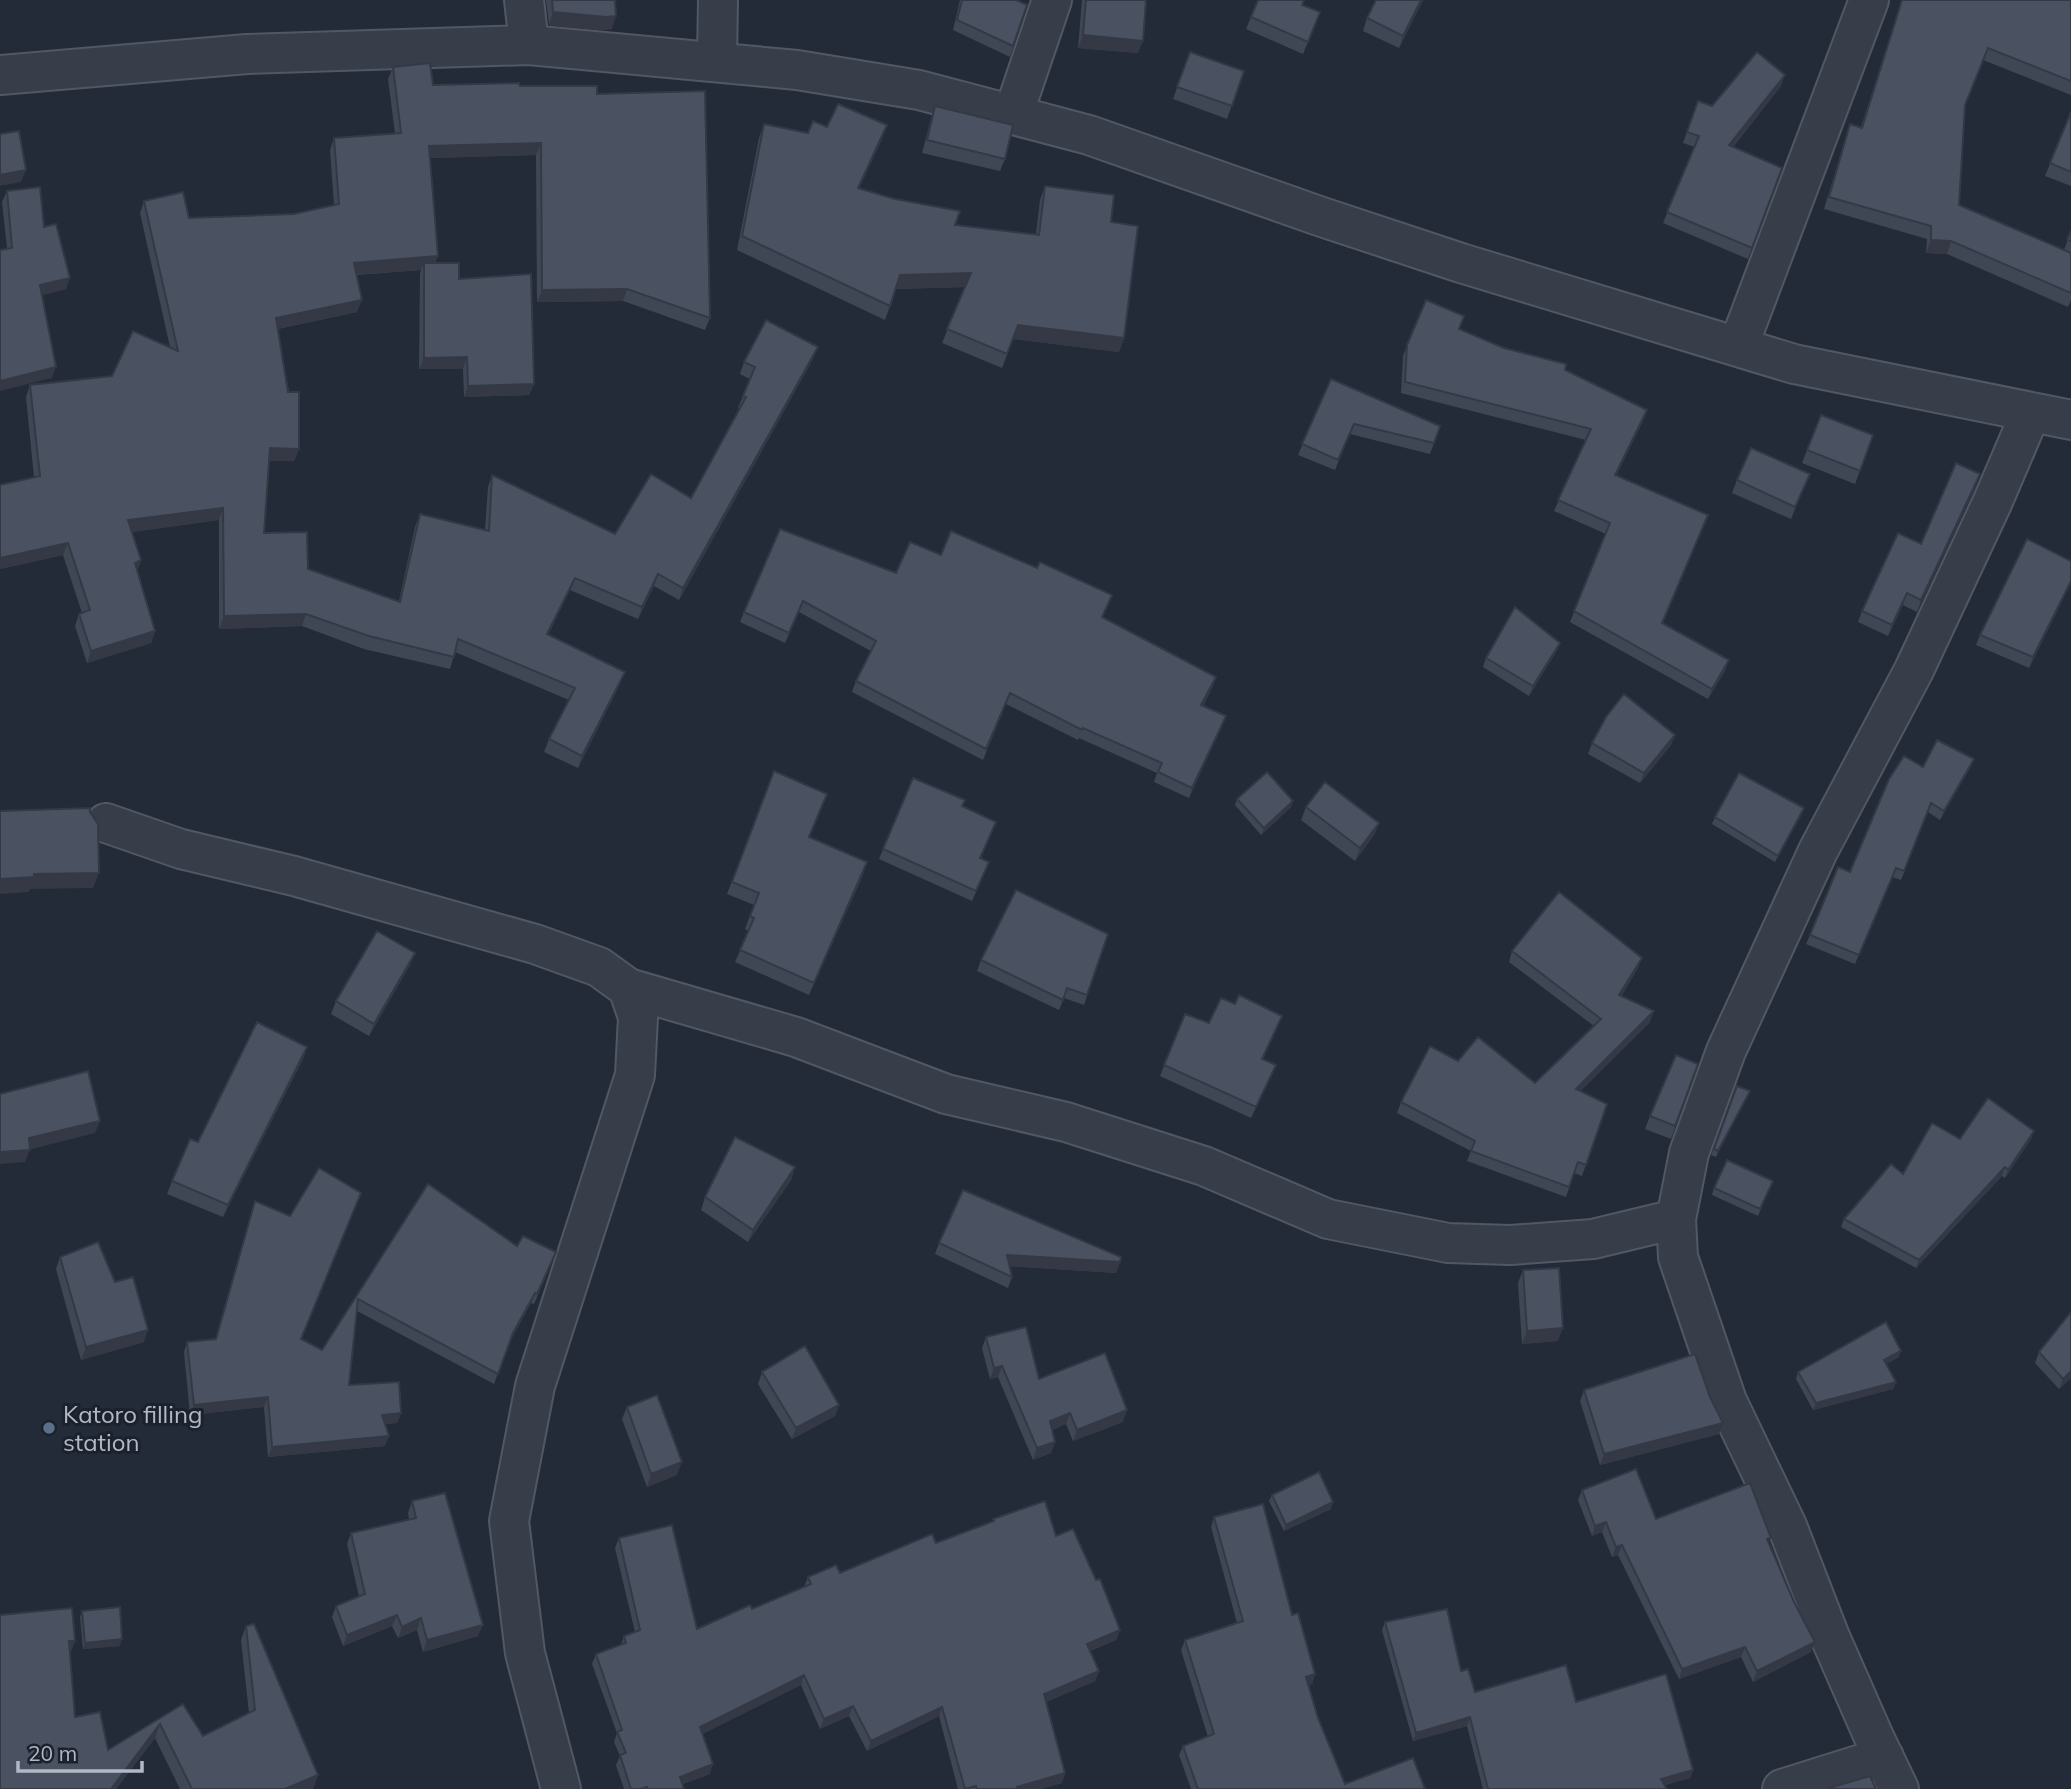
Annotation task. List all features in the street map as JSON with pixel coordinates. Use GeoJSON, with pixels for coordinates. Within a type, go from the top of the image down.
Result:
{"type":"FeatureCollection","features":[{"type":"Feature","properties":{"kind":"street"},"geometry":{"type":"LineString","coordinates":[[524,0],[529,45]]}},
{"type":"Feature","properties":{"kind":"street"},"geometry":{"type":"LineString","coordinates":[[717,61],[718,0]]}},
{"type":"Feature","properties":{"kind":"street"},"geometry":{"type":"LineString","coordinates":[[1013,115],[1052,0]]}},
{"type":"Feature","properties":{"kind":"street"},"geometry":{"type":"LineString","coordinates":[[1738,347],[1869,0]]}},
{"type":"Feature","properties":{"kind":"street"},"geometry":{"type":"LineString","coordinates":[[0,75],[247,54],[529,45],[797,70],[919,90],[1090,135],[1461,263],[1794,364],[2071,420]]}},
{"type":"Feature","properties":{"kind":"street"},"geometry":{"type":"LineString","coordinates":[[1782,1789],[1891,1773],[1830,1637],[1787,1526],[1727,1401],[1678,1258],[1676,1219],[1689,1153],[1726,1051],[1818,851],[1914,670],[1993,501],[2031,412]]}},
{"type":"Feature","properties":{"kind":"street"},"geometry":{"type":"LineString","coordinates":[[106,823],[181,849],[294,877],[535,944],[599,967],[628,988],[796,1037],[946,1094],[1066,1122],[1203,1166],[1328,1219],[1448,1243],[1510,1245],[1593,1238],[1676,1219]]}},
{"type":"Feature","properties":{"kind":"street"},"geometry":{"type":"LineString","coordinates":[[561,1789],[525,1653],[509,1521],[535,1387],[635,1075],[638,1017],[628,988]]}},
{"type":"Feature","properties":{"kind":"building"},"geometry":{"type":"Polygon","coordinates":[[[552,0],[615,0],[616,16],[553,12],[552,0]]]}},
{"type":"Feature","properties":{"kind":"building"},"geometry":{"type":"Polygon","coordinates":[[[962,0],[1016,0],[1027,5],[1013,46],[957,20],[962,0]]]}},
{"type":"Feature","properties":{"kind":"building"},"geometry":{"type":"Polygon","coordinates":[[[1086,0],[1146,0],[1143,41],[1083,35],[1086,0]]]}},
{"type":"Feature","properties":{"kind":"building"},"geometry":{"type":"Polygon","coordinates":[[[1258,0],[1304,0],[1302,5],[1320,12],[1308,42],[1251,17],[1258,0]]]}},
{"type":"Feature","properties":{"kind":"building"},"geometry":{"type":"Polygon","coordinates":[[[1376,0],[1421,0],[1403,36],[1367,18],[1376,0]]]}},
{"type":"Feature","properties":{"kind":"building"},"geometry":{"type":"Polygon","coordinates":[[[1902,0],[2071,0],[2071,81],[1988,48],[1965,105],[1959,205],[2071,253],[2071,293],[1951,241],[1931,240],[1931,226],[1829,197],[1850,124],[1862,128],[1902,0]]]}},
{"type":"Feature","properties":{"kind":"building"},"geometry":{"type":"Polygon","coordinates":[[[1190,52],[1244,71],[1232,106],[1177,87],[1190,52]]]}},
{"type":"Feature","properties":{"kind":"building"},"geometry":{"type":"Polygon","coordinates":[[[1757,52],[1785,75],[1729,145],[1782,168],[1752,248],[1667,212],[1699,136],[1687,132],[1698,101],[1712,106],[1757,52]]]}},
{"type":"Feature","properties":{"kind":"building"},"geometry":{"type":"Polygon","coordinates":[[[430,63],[433,85],[519,83],[520,86],[597,86],[597,94],[705,91],[710,318],[627,289],[542,290],[541,143],[429,146],[438,256],[354,263],[362,300],[276,318],[288,392],[299,392],[299,449],[270,448],[264,533],[307,532],[308,569],[400,602],[420,514],[489,531],[492,475],[615,534],[651,474],[691,498],[746,397],[743,396],[755,367],[744,362],[766,320],[818,347],[683,588],[658,574],[642,607],[575,578],[547,634],[625,672],[582,756],[549,739],[575,688],[458,639],[454,657],[369,636],[306,614],[224,616],[223,508],[128,520],[141,560],[135,563],[155,631],[91,651],[79,614],[90,610],[68,543],[0,558],[0,485],[40,476],[30,385],[112,376],[133,331],[178,351],[144,201],[183,192],[189,218],[294,214],[339,204],[334,138],[401,133],[393,67],[430,63]]]}},
{"type":"Feature","properties":{"kind":"building"},"geometry":{"type":"Polygon","coordinates":[[[838,104],[887,125],[858,188],[895,199],[960,211],[955,225],[1039,235],[1045,186],[1114,195],[1111,222],[1138,226],[1124,338],[1018,325],[1007,354],[947,329],[971,273],[900,275],[890,306],[742,236],[764,124],[808,133],[813,121],[827,127],[838,104]]]}},
{"type":"Feature","properties":{"kind":"building"},"geometry":{"type":"Polygon","coordinates":[[[935,106],[1013,125],[1005,159],[927,140],[935,106]]]}},
{"type":"Feature","properties":{"kind":"building"},"geometry":{"type":"Polygon","coordinates":[[[2071,112],[2071,172],[2050,163],[2071,112]]]}},
{"type":"Feature","properties":{"kind":"building"},"geometry":{"type":"Polygon","coordinates":[[[19,131],[26,170],[0,175],[0,134],[19,131]]]}},
{"type":"Feature","properties":{"kind":"building"},"geometry":{"type":"Polygon","coordinates":[[[40,187],[44,227],[56,224],[70,278],[40,285],[56,367],[0,381],[0,250],[12,248],[7,191],[40,187]]]}},
{"type":"Feature","properties":{"kind":"building"},"geometry":{"type":"Polygon","coordinates":[[[424,263],[459,263],[459,279],[531,274],[534,384],[468,386],[467,357],[424,358],[424,263]]]}},
{"type":"Feature","properties":{"kind":"building"},"geometry":{"type":"Polygon","coordinates":[[[1426,300],[1464,316],[1459,329],[1504,348],[1566,364],[1565,370],[1647,410],[1615,475],[1708,515],[1662,623],[1729,660],[1712,689],[1574,611],[1610,523],[1558,500],[1591,429],[1405,382],[1407,345],[1426,300]]]}},
{"type":"Feature","properties":{"kind":"building"},"geometry":{"type":"Polygon","coordinates":[[[1331,379],[1440,426],[1434,443],[1354,424],[1338,460],[1302,444],[1331,379]]]}},
{"type":"Feature","properties":{"kind":"building"},"geometry":{"type":"Polygon","coordinates":[[[1821,415],[1873,435],[1860,471],[1807,450],[1821,415]]]}},
{"type":"Feature","properties":{"kind":"building"},"geometry":{"type":"Polygon","coordinates":[[[1751,448],[1810,474],[1795,507],[1737,480],[1751,448]]]}},
{"type":"Feature","properties":{"kind":"building"},"geometry":{"type":"Polygon","coordinates":[[[1956,463],[1980,474],[1921,600],[1907,593],[1892,625],[1862,611],[1898,533],[1921,544],[1956,463]]]}},
{"type":"Feature","properties":{"kind":"building"},"geometry":{"type":"Polygon","coordinates":[[[780,529],[896,573],[910,542],[941,555],[951,531],[1037,568],[1040,562],[1112,595],[1102,617],[1216,677],[1201,705],[1226,716],[1192,788],[1158,772],[1162,763],[1083,728],[1082,730],[1010,693],[986,749],[856,681],[876,641],[803,601],[789,633],[744,612],[780,529]]]}},
{"type":"Feature","properties":{"kind":"building"},"geometry":{"type":"Polygon","coordinates":[[[2027,539],[2071,561],[2071,581],[2033,657],[1980,635],[2027,539]]]}},
{"type":"Feature","properties":{"kind":"building"},"geometry":{"type":"Polygon","coordinates":[[[1515,607],[1560,643],[1533,686],[1486,658],[1515,607]]]}},
{"type":"Feature","properties":{"kind":"building"},"geometry":{"type":"Polygon","coordinates":[[[1624,694],[1675,735],[1644,773],[1592,743],[1606,717],[1624,694]]]}},
{"type":"Feature","properties":{"kind":"building"},"geometry":{"type":"Polygon","coordinates":[[[1937,740],[1974,759],[1944,811],[1931,803],[1904,871],[1896,868],[1859,955],[1810,935],[1838,867],[1850,872],[1889,779],[1904,756],[1923,767],[1937,740]]]}},
{"type":"Feature","properties":{"kind":"building"},"geometry":{"type":"Polygon","coordinates":[[[774,771],[827,794],[809,837],[867,862],[814,983],[740,950],[754,918],[750,916],[759,893],[732,882],[774,771]]]}},
{"type":"Feature","properties":{"kind":"building"},"geometry":{"type":"Polygon","coordinates":[[[1267,772],[1293,801],[1264,828],[1237,799],[1267,772]]]}},
{"type":"Feature","properties":{"kind":"building"},"geometry":{"type":"Polygon","coordinates":[[[1739,773],[1804,808],[1778,856],[1715,817],[1739,773]]]}},
{"type":"Feature","properties":{"kind":"building"},"geometry":{"type":"Polygon","coordinates":[[[913,778],[965,800],[962,806],[996,822],[980,858],[989,862],[976,891],[883,849],[913,778]]]}},
{"type":"Feature","properties":{"kind":"building"},"geometry":{"type":"Polygon","coordinates":[[[1325,782],[1379,823],[1360,848],[1306,807],[1325,782]]]}},
{"type":"Feature","properties":{"kind":"building"},"geometry":{"type":"Polygon","coordinates":[[[90,808],[98,824],[99,873],[34,874],[34,877],[0,879],[0,811],[90,808]]]}},
{"type":"Feature","properties":{"kind":"building"},"geometry":{"type":"Polygon","coordinates":[[[1016,890],[1108,934],[1087,995],[1067,988],[1063,1000],[981,960],[1016,890]]]}},
{"type":"Feature","properties":{"kind":"building"},"geometry":{"type":"Polygon","coordinates":[[[1559,892],[1642,958],[1619,995],[1654,1011],[1576,1089],[1607,1104],[1586,1165],[1578,1162],[1569,1187],[1471,1151],[1475,1141],[1401,1102],[1430,1046],[1458,1061],[1478,1037],[1535,1083],[1601,1019],[1512,951],[1559,892]]]}},
{"type":"Feature","properties":{"kind":"building"},"geometry":{"type":"Polygon","coordinates":[[[377,931],[415,953],[374,1024],[336,1001],[377,931]]]}},
{"type":"Feature","properties":{"kind":"building"},"geometry":{"type":"Polygon","coordinates":[[[1239,995],[1282,1016],[1262,1059],[1276,1065],[1256,1107],[1164,1065],[1185,1014],[1209,1023],[1221,998],[1235,1004],[1239,995]]]}},
{"type":"Feature","properties":{"kind":"building"},"geometry":{"type":"Polygon","coordinates":[[[257,1022],[307,1047],[228,1205],[172,1181],[190,1139],[198,1142],[257,1022]]]}},
{"type":"Feature","properties":{"kind":"building"},"geometry":{"type":"Polygon","coordinates":[[[1676,1055],[1698,1064],[1675,1126],[1650,1116],[1676,1055]]]}},
{"type":"Feature","properties":{"kind":"building"},"geometry":{"type":"Polygon","coordinates":[[[88,1071],[100,1121],[29,1138],[30,1150],[0,1152],[0,1094],[88,1071]]]}},
{"type":"Feature","properties":{"kind":"building"},"geometry":{"type":"Polygon","coordinates":[[[1737,1086],[1750,1091],[1718,1151],[1714,1149],[1737,1086]]]}},
{"type":"Feature","properties":{"kind":"building"},"geometry":{"type":"Polygon","coordinates":[[[1988,1098],[2034,1131],[2008,1170],[2005,1167],[1919,1260],[1844,1219],[1891,1164],[1903,1174],[1932,1123],[1960,1139],[1988,1098]]]}},
{"type":"Feature","properties":{"kind":"building"},"geometry":{"type":"Polygon","coordinates":[[[735,1137],[795,1167],[753,1230],[705,1197],[735,1137]]]}},
{"type":"Feature","properties":{"kind":"building"},"geometry":{"type":"Polygon","coordinates":[[[1727,1160],[1773,1181],[1760,1209],[1714,1188],[1727,1160]]]}},
{"type":"Feature","properties":{"kind":"building"},"geometry":{"type":"Polygon","coordinates":[[[319,1168],[361,1193],[301,1339],[322,1350],[428,1184],[517,1246],[523,1236],[556,1252],[537,1294],[535,1293],[513,1333],[498,1374],[358,1299],[349,1385],[399,1382],[401,1413],[382,1415],[389,1436],[272,1447],[268,1397],[194,1405],[187,1342],[216,1339],[255,1201],[290,1216],[319,1168]]]}},
{"type":"Feature","properties":{"kind":"building"},"geometry":{"type":"Polygon","coordinates":[[[963,1190],[1121,1257],[1120,1262],[1007,1255],[1012,1277],[939,1243],[963,1190]]]}},
{"type":"Feature","properties":{"kind":"building"},"geometry":{"type":"Polygon","coordinates":[[[98,1242],[115,1282],[133,1277],[148,1330],[86,1347],[60,1257],[98,1242]]]}},
{"type":"Feature","properties":{"kind":"building"},"geometry":{"type":"Polygon","coordinates":[[[1559,1268],[1563,1328],[1527,1331],[1523,1270],[1559,1268]]]}},
{"type":"Feature","properties":{"kind":"building"},"geometry":{"type":"Polygon","coordinates":[[[2071,1312],[2071,1371],[2063,1379],[2039,1352],[2071,1312]]]}},
{"type":"Feature","properties":{"kind":"building"},"geometry":{"type":"Polygon","coordinates":[[[1886,1322],[1901,1351],[1884,1360],[1896,1382],[1816,1403],[1798,1372],[1886,1322]]]}},
{"type":"Feature","properties":{"kind":"building"},"geometry":{"type":"Polygon","coordinates":[[[1026,1327],[1039,1379],[1105,1353],[1127,1410],[1077,1430],[1070,1413],[1050,1421],[1055,1442],[1037,1448],[1002,1366],[994,1368],[986,1337],[1026,1327]]]}},
{"type":"Feature","properties":{"kind":"building"},"geometry":{"type":"Polygon","coordinates":[[[805,1346],[839,1405],[796,1428],[762,1372],[805,1346]]]}},
{"type":"Feature","properties":{"kind":"building"},"geometry":{"type":"Polygon","coordinates":[[[1695,1354],[1710,1397],[1723,1423],[1604,1454],[1584,1390],[1695,1354]]]}},
{"type":"Feature","properties":{"kind":"building"},"geometry":{"type":"Polygon","coordinates":[[[657,1395],[682,1462],[651,1474],[627,1407],[657,1395]]]}},
{"type":"Feature","properties":{"kind":"building"},"geometry":{"type":"Polygon","coordinates":[[[1636,1469],[1656,1519],[1750,1483],[1771,1538],[1767,1539],[1794,1602],[1815,1642],[1757,1671],[1745,1647],[1682,1669],[1622,1545],[1616,1547],[1606,1522],[1595,1526],[1582,1490],[1636,1469]]]}},
{"type":"Feature","properties":{"kind":"building"},"geometry":{"type":"Polygon","coordinates":[[[1319,1472],[1333,1502],[1286,1525],[1272,1495],[1319,1472]]]}},
{"type":"Feature","properties":{"kind":"building"},"geometry":{"type":"Polygon","coordinates":[[[445,1493],[483,1625],[427,1640],[421,1618],[402,1627],[397,1615],[347,1635],[336,1606],[365,1594],[351,1533],[416,1518],[412,1501],[445,1493]]]}},
{"type":"Feature","properties":{"kind":"building"},"geometry":{"type":"Polygon","coordinates":[[[1045,1501],[1056,1536],[1073,1529],[1096,1580],[1100,1579],[1120,1630],[1087,1644],[1099,1671],[1044,1694],[1065,1773],[1017,1787],[1018,1789],[977,1789],[976,1786],[965,1789],[942,1707],[871,1741],[853,1706],[824,1719],[804,1675],[700,1727],[713,1764],[680,1777],[684,1789],[631,1789],[620,1755],[626,1753],[617,1732],[622,1730],[596,1654],[626,1643],[624,1636],[640,1630],[619,1538],[672,1525],[697,1629],[750,1605],[752,1609],[811,1584],[808,1577],[836,1565],[840,1573],[932,1534],[936,1543],[1045,1501]]]}},
{"type":"Feature","properties":{"kind":"building"},"geometry":{"type":"Polygon","coordinates":[[[1263,1504],[1292,1615],[1298,1613],[1315,1674],[1306,1677],[1318,1718],[1345,1784],[1413,1758],[1425,1789],[1198,1789],[1183,1746],[1214,1734],[1185,1640],[1243,1621],[1214,1517],[1263,1504]]]}},
{"type":"Feature","properties":{"kind":"building"},"geometry":{"type":"Polygon","coordinates":[[[120,1607],[122,1639],[85,1643],[82,1611],[120,1607]]]}},
{"type":"Feature","properties":{"kind":"building"},"geometry":{"type":"Polygon","coordinates":[[[72,1608],[75,1641],[69,1641],[75,1717],[100,1712],[108,1750],[183,1704],[203,1736],[255,1710],[246,1626],[254,1624],[318,1775],[288,1789],[192,1789],[160,1724],[111,1789],[0,1789],[0,1615],[72,1608]]]}},
{"type":"Feature","properties":{"kind":"building"},"geometry":{"type":"Polygon","coordinates":[[[1447,1609],[1461,1671],[1468,1669],[1475,1692],[1566,1665],[1576,1702],[1666,1674],[1693,1770],[1661,1779],[1667,1789],[1488,1789],[1470,1717],[1416,1733],[1385,1622],[1447,1609]]]}},
{"type":"Feature","properties":{"kind":"building"},"geometry":{"type":"Polygon","coordinates":[[[1870,1776],[1876,1789],[1826,1789],[1870,1776]]]}},
{"type":"Feature","properties":{"kind":"place","name":"Katoro filling station"},"geometry":{"type":"Point","coordinates":[49,1428]}}]}
